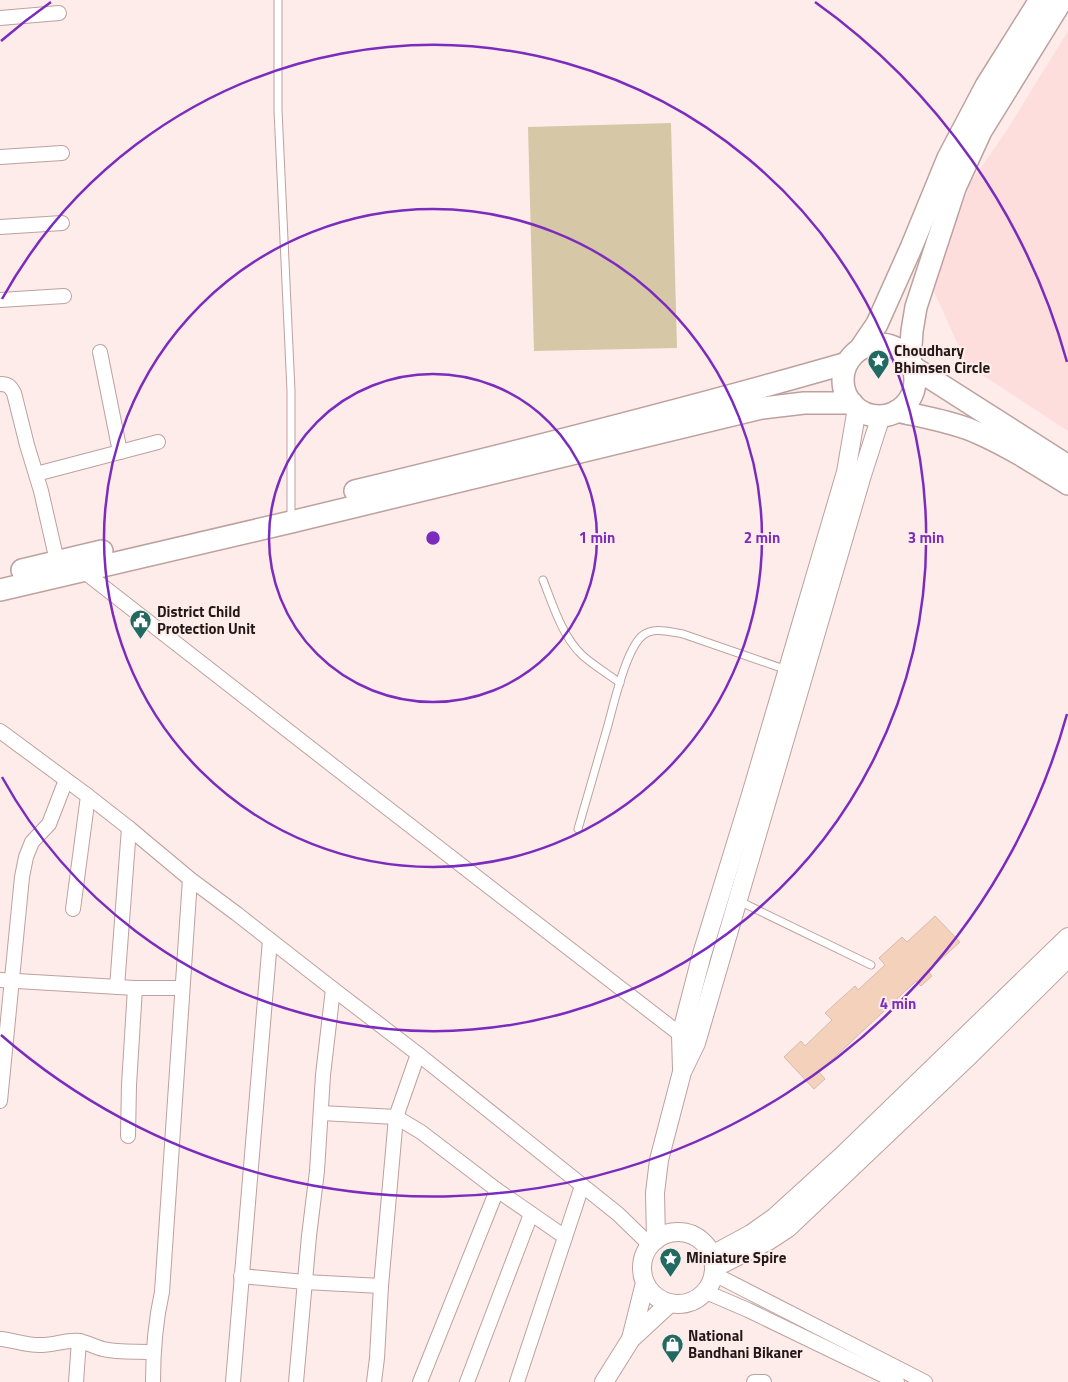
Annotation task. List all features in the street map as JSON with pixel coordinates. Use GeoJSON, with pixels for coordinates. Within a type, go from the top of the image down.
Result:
{"type":"FeatureCollection","features":[{"type":"Feature","properties":{"kind":"main road"},"geometry":{"type":"LineString","coordinates":[[854,406],[844,389],[844,370],[877,324],[948,158],[986,86],[1040,0]]}},
{"type":"Feature","properties":{"kind":"main road"},"geometry":{"type":"LineString","coordinates":[[911,364],[912,331],[916,307],[955,188],[981,131],[1062,0]]}},
{"type":"Feature","properties":{"kind":"main road"},"geometry":{"type":"LineString","coordinates":[[0,590],[82,570],[718,400],[854,356],[873,344],[894,347],[902,352],[911,364],[915,376],[914,388],[906,404],[889,413]]}},
{"type":"Feature","properties":{"kind":"main road"},"geometry":{"type":"LineString","coordinates":[[911,364],[1068,466]]}},
{"type":"Feature","properties":{"kind":"main road"},"geometry":{"type":"LineString","coordinates":[[0,575],[57,561],[291,514],[762,408],[804,403],[854,406],[868,414],[889,413],[939,421],[977,432],[1009,448],[1068,484]]}},
{"type":"Feature","properties":{"kind":"street"},"geometry":{"type":"LineString","coordinates":[[0,18],[60,14]]}},
{"type":"Feature","properties":{"kind":"street"},"geometry":{"type":"LineString","coordinates":[[0,157],[62,153]]}},
{"type":"Feature","properties":{"kind":"street"},"geometry":{"type":"LineString","coordinates":[[0,227],[62,223]]}},
{"type":"Feature","properties":{"kind":"street"},"geometry":{"type":"LineString","coordinates":[[0,300],[64,296]]}},
{"type":"Feature","properties":{"kind":"street"},"geometry":{"type":"LineString","coordinates":[[100,352],[120,452]]}},
{"type":"Feature","properties":{"kind":"street"},"geometry":{"type":"LineString","coordinates":[[0,384],[10,386],[14,392],[57,561]]}},
{"type":"Feature","properties":{"kind":"street"},"geometry":{"type":"LineString","coordinates":[[653,1242],[655,1193],[659,1160],[682,1072],[705,945],[846,472],[854,406]]}},
{"type":"Feature","properties":{"kind":"street"},"geometry":{"type":"LineString","coordinates":[[689,1039],[737,900],[862,475],[889,413]]}},
{"type":"Feature","properties":{"kind":"street"},"geometry":{"type":"LineString","coordinates":[[36,474],[158,442]]}},
{"type":"Feature","properties":{"kind":"street"},"geometry":{"type":"LineString","coordinates":[[82,570],[689,1039]]}},
{"type":"Feature","properties":{"kind":"street"},"geometry":{"type":"LineString","coordinates":[[0,731],[88,796],[190,879],[332,990],[418,1054],[653,1242]]}},
{"type":"Feature","properties":{"kind":"street"},"geometry":{"type":"LineString","coordinates":[[0,1101],[6,980],[26,857],[32,842],[49,824],[66,780]]}},
{"type":"Feature","properties":{"kind":"street"},"geometry":{"type":"LineString","coordinates":[[73,909],[88,796]]}},
{"type":"Feature","properties":{"kind":"street"},"geometry":{"type":"LineString","coordinates":[[117,987],[129,828]]}},
{"type":"Feature","properties":{"kind":"street"},"geometry":{"type":"LineString","coordinates":[[153,1382],[156,1319],[162,1292],[190,879]]}},
{"type":"Feature","properties":{"kind":"street"},"geometry":{"type":"LineString","coordinates":[[713,1265],[775,1217],[849,1149],[1068,937]]}},
{"type":"Feature","properties":{"kind":"street"},"geometry":{"type":"LineString","coordinates":[[233,1382],[270,940]]}},
{"type":"Feature","properties":{"kind":"street"},"geometry":{"type":"LineString","coordinates":[[713,1265],[768,1241],[788,1228],[968,1057],[1068,958]]}},
{"type":"Feature","properties":{"kind":"street"},"geometry":{"type":"LineString","coordinates":[[6,980],[135,988],[182,988]]}},
{"type":"Feature","properties":{"kind":"street"},"geometry":{"type":"LineString","coordinates":[[128,1136],[135,988]]}},
{"type":"Feature","properties":{"kind":"street"},"geometry":{"type":"LineString","coordinates":[[296,1382],[317,1171],[320,1113],[332,990]]}},
{"type":"Feature","properties":{"kind":"street"},"geometry":{"type":"LineString","coordinates":[[378,1381],[377,1358],[381,1286],[396,1117],[418,1054]]}},
{"type":"Feature","properties":{"kind":"street"},"geometry":{"type":"LineString","coordinates":[[320,1113],[396,1117],[421,1132],[497,1190],[565,1237]]}},
{"type":"Feature","properties":{"kind":"street"},"geometry":{"type":"LineString","coordinates":[[517,1382],[582,1186]]}},
{"type":"Feature","properties":{"kind":"street"},"geometry":{"type":"LineString","coordinates":[[420,1382],[497,1190]]}},
{"type":"Feature","properties":{"kind":"street"},"geometry":{"type":"LineString","coordinates":[[467,1382],[531,1214]]}},
{"type":"Feature","properties":{"kind":"street"},"geometry":{"type":"LineString","coordinates":[[682,1232],[700,1239],[707,1246],[713,1265],[711,1283],[706,1292],[690,1302],[680,1304],[670,1304],[654,1295],[645,1283],[642,1275],[643,1259],[653,1242],[662,1235],[682,1232]]}},
{"type":"Feature","properties":{"kind":"street"},"geometry":{"type":"LineString","coordinates":[[713,1265],[925,1382]]}},
{"type":"Feature","properties":{"kind":"street"},"geometry":{"type":"LineString","coordinates":[[241,1276],[381,1286]]}},
{"type":"Feature","properties":{"kind":"street"},"geometry":{"type":"LineString","coordinates":[[631,1340],[645,1283]]}},
{"type":"Feature","properties":{"kind":"street"},"geometry":{"type":"LineString","coordinates":[[706,1292],[748,1310],[897,1382]]}},
{"type":"Feature","properties":{"kind":"street"},"geometry":{"type":"LineString","coordinates":[[604,1382],[631,1340],[670,1304]]}},
{"type":"Feature","properties":{"kind":"street"},"geometry":{"type":"LineString","coordinates":[[0,1340],[12,1340],[31,1345],[79,1341],[103,1349],[153,1352]]}},
{"type":"Feature","properties":{"kind":"street"},"geometry":{"type":"LineString","coordinates":[[76,1382],[79,1341]]}},
{"type":"Feature","properties":{"kind":"street"},"geometry":{"type":"LineString","coordinates":[[754,1382],[764,1382]]}},
{"type":"Feature","properties":{"kind":"lane"},"geometry":{"type":"LineString","coordinates":[[278,0],[278,110],[291,391],[291,514]]}},
{"type":"Feature","properties":{"kind":"lane"},"geometry":{"type":"LineString","coordinates":[[543,580],[558,618],[569,639],[582,655],[620,682]]}},
{"type":"Feature","properties":{"kind":"lane"},"geometry":{"type":"LineString","coordinates":[[578,829],[620,682],[635,644],[643,635],[653,631],[682,634],[788,670]]}},
{"type":"Feature","properties":{"kind":"lane"},"geometry":{"type":"LineString","coordinates":[[737,900],[871,965]]}},
{"type":"Feature","properties":{"kind":"shaded area"},"geometry":{"type":"Polygon","coordinates":[[[1068,31],[1068,431],[967,365],[932,287],[971,182],[1005,133],[1068,31]]]}},
{"type":"Feature","properties":{"kind":"shaded area"},"geometry":{"type":"Polygon","coordinates":[[[671,123],[677,348],[534,351],[528,127],[671,123]]]}},
{"type":"Feature","properties":{"kind":"building"},"geometry":{"type":"Polygon","coordinates":[[[935,916],[960,942],[928,971],[932,976],[921,986],[916,981],[819,1072],[825,1079],[814,1089],[784,1057],[801,1041],[805,1046],[832,1020],[825,1013],[855,986],[858,990],[885,965],[879,958],[902,937],[907,942],[935,916]]]}},
{"type":"Feature","properties":{"kind":"place","name":"Choudhary Bhimsen Circle"},"geometry":{"type":"Point","coordinates":[878,379]}},
{"type":"Feature","properties":{"kind":"place","name":"District Child Protection Unit"},"geometry":{"type":"Point","coordinates":[141,640]}},
{"type":"Feature","properties":{"kind":"place","name":"Miniature Spire"},"geometry":{"type":"Point","coordinates":[670,1277]}},
{"type":"Feature","properties":{"kind":"place","name":"National Bandhani Bikaner"},"geometry":{"type":"Point","coordinates":[672,1364]}}]}
